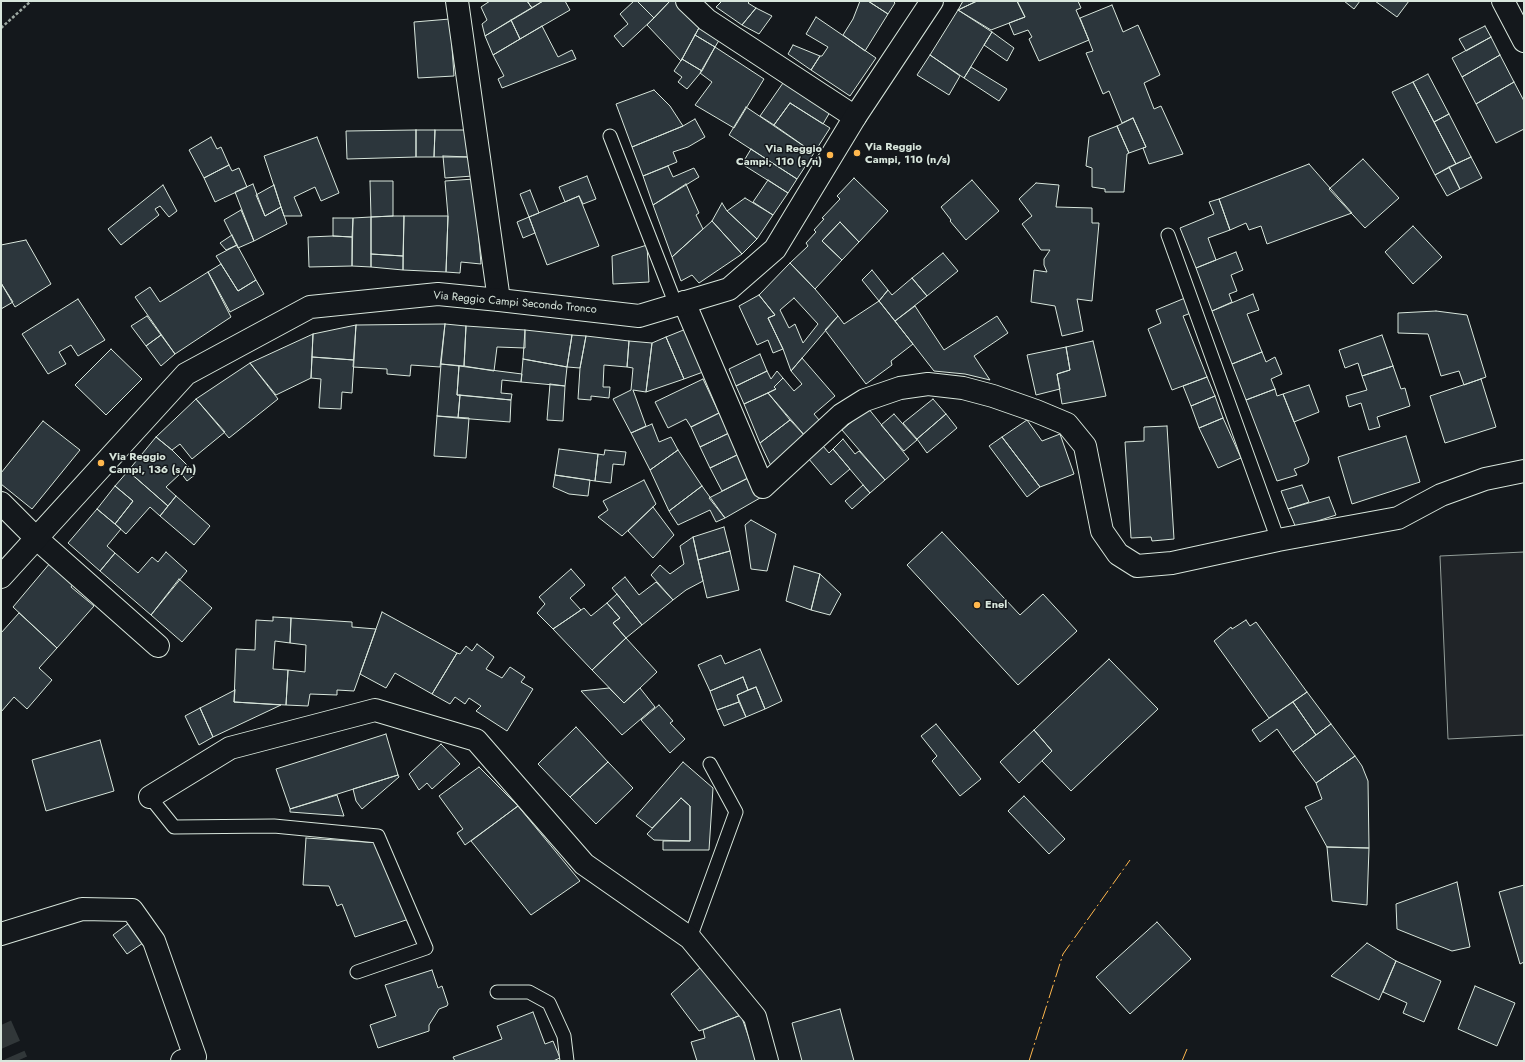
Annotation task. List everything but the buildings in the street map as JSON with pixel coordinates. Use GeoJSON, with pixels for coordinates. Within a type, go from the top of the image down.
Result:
{"type":"FeatureCollection","features":[{"type":"Feature","properties":{"kind":"street"},"geometry":{"type":"LineString","coordinates":[[457,1],[500,300]]}},
{"type":"Feature","properties":{"kind":"street"},"geometry":{"type":"LineString","coordinates":[[687,1],[707,20],[854,117]]}},
{"type":"Feature","properties":{"kind":"street","name":"Via Reggio Campi Secondo Tronco"},"geometry":{"type":"LineString","coordinates":[[1,577],[186,374],[310,308],[438,294],[639,316],[729,289],[775,248],[854,117],[932,1]]}},
{"type":"Feature","properties":{"kind":"street"},"geometry":{"type":"LineString","coordinates":[[1503,1],[1524,41]]}},
{"type":"Feature","properties":{"kind":"street"},"geometry":{"type":"LineString","coordinates":[[680,304],[763,487],[841,415],[865,400],[900,388],[928,384],[963,388],[993,396],[1067,424],[1085,446],[1102,532],[1118,554],[1137,566],[1172,563],[1278,540],[1398,518],[1441,495],[1485,479],[1524,471]]}},
{"type":"Feature","properties":{"kind":"street"},"geometry":{"type":"LineString","coordinates":[[1,503],[36,538],[158,646]]}},
{"type":"Feature","properties":{"kind":"street"},"geometry":{"type":"LineString","coordinates":[[150,796],[230,748],[374,710],[476,740],[584,864],[690,938],[755,1017],[767,1061]]}},
{"type":"Feature","properties":{"kind":"street"},"geometry":{"type":"LineString","coordinates":[[1,934],[82,909],[132,910],[154,941],[194,1056],[182,1061]]}},
{"type":"Feature","properties":{"kind":"lane"},"geometry":{"type":"LineString","coordinates":[[610,136],[680,304]]}},
{"type":"Feature","properties":{"kind":"lane"},"geometry":{"type":"LineString","coordinates":[[1168,236],[1278,540]]}},
{"type":"Feature","properties":{"kind":"lane"},"geometry":{"type":"LineString","coordinates":[[690,938],[736,812],[710,764]]}},
{"type":"Feature","properties":{"kind":"lane"},"geometry":{"type":"LineString","coordinates":[[150,796],[174,827],[274,826],[378,836],[426,948],[357,972]]}},
{"type":"Feature","properties":{"kind":"lane"},"geometry":{"type":"LineString","coordinates":[[497,992],[529,992],[549,1003],[564,1036],[567,1061]]}},
{"type":"Feature","properties":{"kind":"path"},"geometry":{"type":"LineString","coordinates":[[1,28],[31,1]]}},
{"type":"Feature","properties":{"kind":"shaded area"},"geometry":{"type":"Polygon","coordinates":[[[1524,552],[1524,735],[1448,739],[1440,556],[1524,552]]]}},
{"type":"Feature","properties":{"kind":"tunnel"},"geometry":{"type":"LineString","coordinates":[[1,1025],[17,1061]]}},
{"type":"Feature","properties":{"kind":"power"},"geometry":{"type":"LineString","coordinates":[[1029,1061],[1063,954],[1130,860]]}},
{"type":"Feature","properties":{"kind":"power"},"geometry":{"type":"LineString","coordinates":[[1182,1061],[1187,1049]]}},
{"type":"Feature","properties":{"kind":"place","name":"Via Reggio Campi, 110 (n/s)"},"geometry":{"type":"Point","coordinates":[857,153]}},
{"type":"Feature","properties":{"kind":"place","name":"Via Reggio Campi, 110 (s/n)"},"geometry":{"type":"Point","coordinates":[830,155]}},
{"type":"Feature","properties":{"kind":"place","name":"Via Reggio Campi, 136 (s/n)"},"geometry":{"type":"Point","coordinates":[101,463]}},
{"type":"Feature","properties":{"kind":"place","name":"Enel"},"geometry":{"type":"Point","coordinates":[977,605]}}]}
